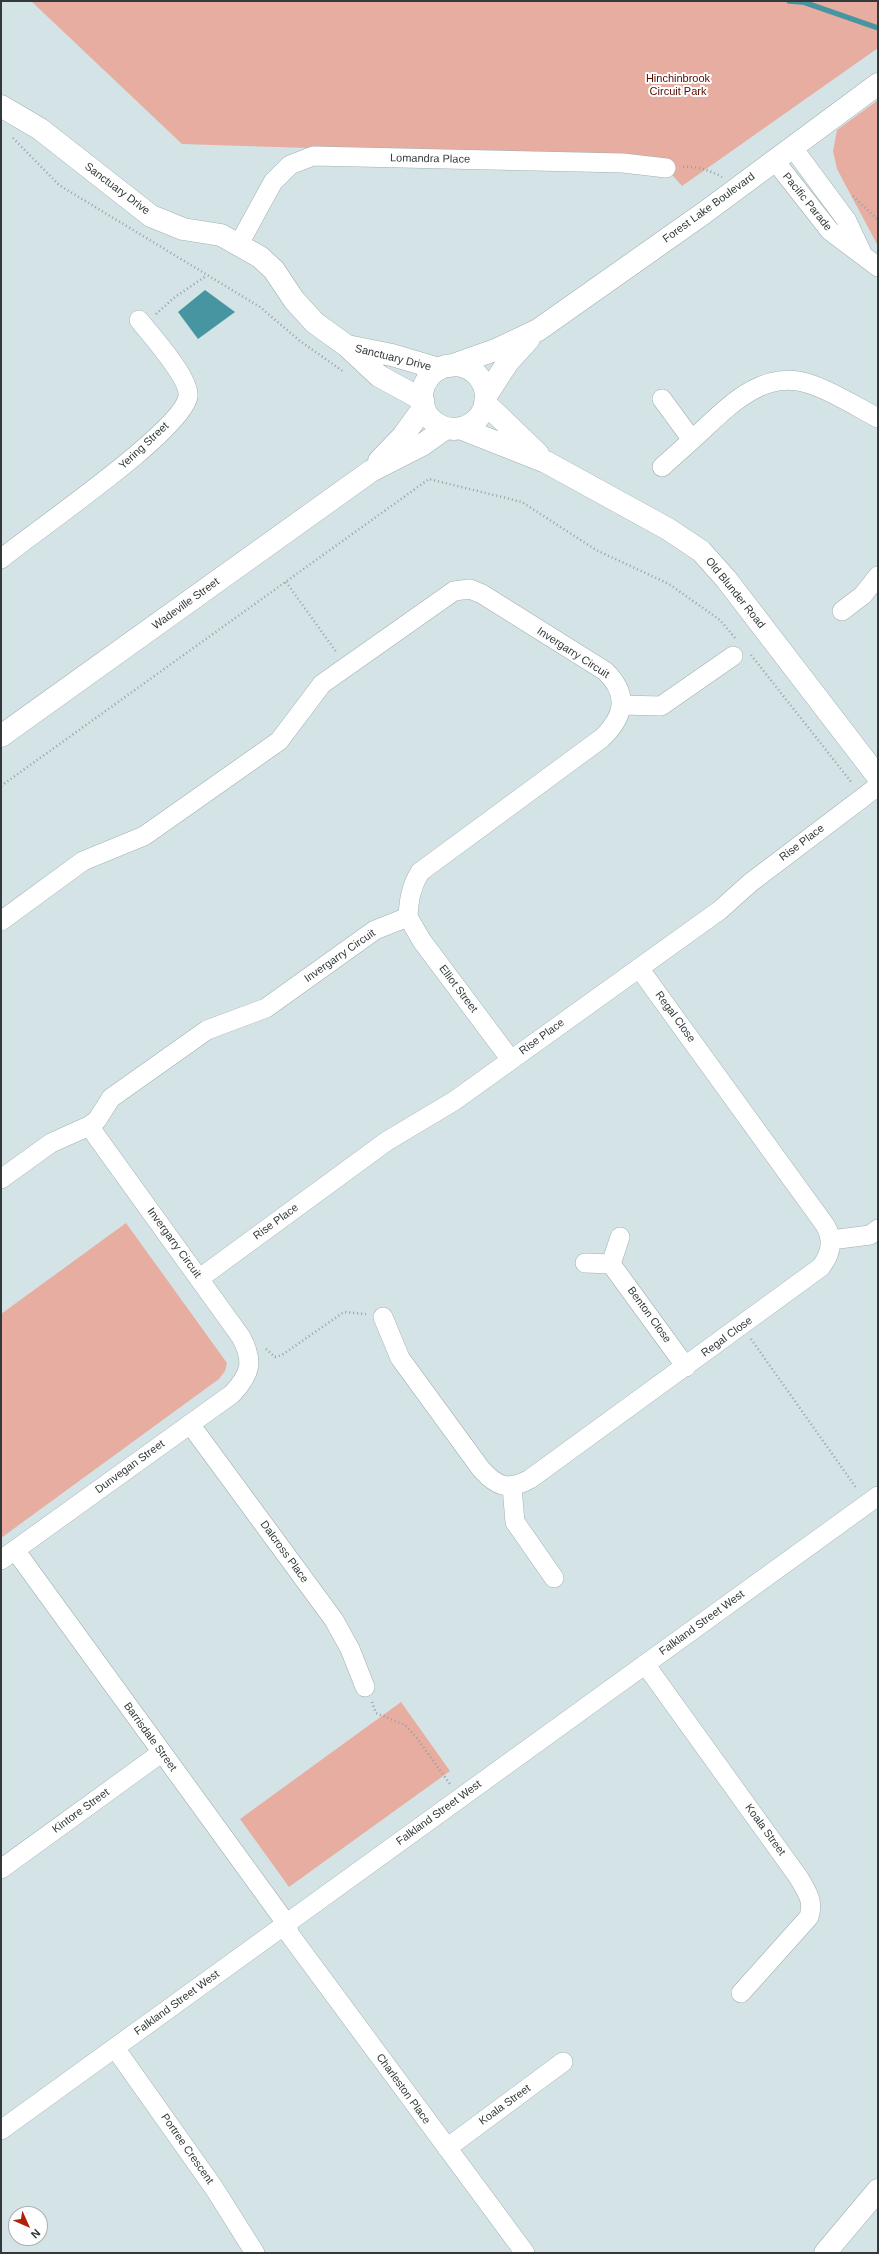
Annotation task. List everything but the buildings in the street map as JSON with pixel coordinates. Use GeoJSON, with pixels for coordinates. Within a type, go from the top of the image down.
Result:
{"type":"FeatureCollection","features":[{"type":"Feature","properties":{"kind":"main road","name":"Forest Lake Boulevard"},"geometry":{"type":"LineString","coordinates":[[444,368],[498,349],[538,330],[775,161],[878,84]]}},
{"type":"Feature","properties":{"kind":"main road","name":"Sanctuary Drive"},"geometry":{"type":"LineString","coordinates":[[1,106],[40,129],[151,216],[183,229],[221,235],[260,257],[274,270],[294,300],[315,323],[347,346],[379,376],[423,404]]}},
{"type":"Feature","properties":{"kind":"main road","name":"Forest Lake Boulevard"},"geometry":{"type":"LineString","coordinates":[[486,399],[508,362],[538,330]]}},
{"type":"Feature","properties":{"kind":"main road","name":"Sanctuary Drive"},"geometry":{"type":"LineString","coordinates":[[347,346],[444,368]]}},
{"type":"Feature","properties":{"kind":"main road"},"geometry":{"type":"LineString","coordinates":[[460,366],[470,370],[478,376],[484,385],[486,399],[477,420],[453,428],[436,424],[429,416],[423,404],[426,382],[444,368],[460,366]]}},
{"type":"Feature","properties":{"kind":"main road","name":"Old Blunder Road"},"geometry":{"type":"LineString","coordinates":[[486,399],[506,425],[546,462]]}},
{"type":"Feature","properties":{"kind":"main road","name":"Wadeville Street"},"geometry":{"type":"LineString","coordinates":[[371,471],[403,436],[423,404]]}},
{"type":"Feature","properties":{"kind":"main road","name":"Old Blunder Road"},"geometry":{"type":"LineString","coordinates":[[453,428],[546,462],[668,529],[701,551],[726,579],[878,777]]}},
{"type":"Feature","properties":{"kind":"main road","name":"Wadeville Street"},"geometry":{"type":"LineString","coordinates":[[1,736],[371,471],[453,428]]}},
{"type":"Feature","properties":{"kind":"main road"},"geometry":{"type":"LineString","coordinates":[[825,2253],[878,2190]]}},
{"type":"Feature","properties":{"kind":"street","name":"Pacific Parade"},"geometry":{"type":"LineString","coordinates":[[792,148],[847,221],[862,253]]}},
{"type":"Feature","properties":{"kind":"street","name":"Lomandra Place"},"geometry":{"type":"LineString","coordinates":[[239,244],[273,182],[290,165],[313,156],[623,163],[666,168]]}},
{"type":"Feature","properties":{"kind":"street","name":"Pacific Parade"},"geometry":{"type":"LineString","coordinates":[[775,161],[830,231],[878,266]]}},
{"type":"Feature","properties":{"kind":"street","name":"Yering Street"},"geometry":{"type":"LineString","coordinates":[[1,559],[133,459],[182,410],[188,396],[186,382],[139,320]]}},
{"type":"Feature","properties":{"kind":"street"},"geometry":{"type":"LineString","coordinates":[[662,468],[740,396],[762,385],[782,380],[809,383],[878,418]]}},
{"type":"Feature","properties":{"kind":"street"},"geometry":{"type":"LineString","coordinates":[[662,399],[692,440]]}},
{"type":"Feature","properties":{"kind":"street"},"geometry":{"type":"LineString","coordinates":[[842,611],[863,595],[878,576]]}},
{"type":"Feature","properties":{"kind":"street","name":"Invergarry Circuit"},"geometry":{"type":"LineString","coordinates":[[1,921],[83,862],[144,836],[278,741],[322,684],[454,591],[470,589],[482,594],[605,671],[616,682],[619,689],[621,705]]}},
{"type":"Feature","properties":{"kind":"street"},"geometry":{"type":"LineString","coordinates":[[408,917],[411,889],[420,872],[602,738],[613,727],[621,705],[661,706],[733,656]]}},
{"type":"Feature","properties":{"kind":"street","name":"Rise Place"},"geometry":{"type":"LineString","coordinates":[[200,1278],[387,1141],[454,1101],[720,910],[750,883],[878,786]]}},
{"type":"Feature","properties":{"kind":"street","name":"Invergarry Circuit"},"geometry":{"type":"LineString","coordinates":[[1,1179],[51,1143],[89,1126],[97,1120],[111,1098],[207,1030],[266,1008],[375,930],[408,917]]}},
{"type":"Feature","properties":{"kind":"street","name":"Elliot Street"},"geometry":{"type":"LineString","coordinates":[[408,917],[422,941],[511,1060]]}},
{"type":"Feature","properties":{"kind":"street","name":"Regal Close"},"geometry":{"type":"LineString","coordinates":[[512,1487],[530,1480],[742,1327],[821,1267],[827,1259],[831,1240],[826,1225],[639,968]]}},
{"type":"Feature","properties":{"kind":"street","name":"Invergarry Circuit"},"geometry":{"type":"LineString","coordinates":[[89,1126],[200,1278],[241,1337],[248,1351],[249,1365]]}},
{"type":"Feature","properties":{"kind":"street"},"geometry":{"type":"LineString","coordinates":[[831,1240],[870,1235],[878,1229]]}},
{"type":"Feature","properties":{"kind":"street"},"geometry":{"type":"LineString","coordinates":[[585,1263],[611,1264],[620,1237]]}},
{"type":"Feature","properties":{"kind":"street","name":"Benton Close"},"geometry":{"type":"LineString","coordinates":[[611,1264],[686,1367]]}},
{"type":"Feature","properties":{"kind":"street"},"geometry":{"type":"LineString","coordinates":[[382,1317],[400,1358],[481,1468],[495,1482],[512,1487],[515,1522],[554,1578]]}},
{"type":"Feature","properties":{"kind":"street","name":"Dunvegan Street"},"geometry":{"type":"LineString","coordinates":[[8,1555],[232,1394],[244,1380],[249,1365]]}},
{"type":"Feature","properties":{"kind":"street","name":"Dalcross Place"},"geometry":{"type":"LineString","coordinates":[[190,1424],[334,1620],[350,1649],[365,1687]]}},
{"type":"Feature","properties":{"kind":"street","name":"Falkland Street West"},"geometry":{"type":"LineString","coordinates":[[1,2130],[873,1500]]}},
{"type":"Feature","properties":{"kind":"street","name":"Barrisdale Street"},"geometry":{"type":"LineString","coordinates":[[8,1555],[161,1753],[286,1923]]}},
{"type":"Feature","properties":{"kind":"street","name":"Koala Street"},"geometry":{"type":"LineString","coordinates":[[645,1664],[799,1878],[811,1898],[812,1909],[809,1917],[741,1993]]}},
{"type":"Feature","properties":{"kind":"street","name":"Kintore Street"},"geometry":{"type":"LineString","coordinates":[[1,1869],[161,1753]]}},
{"type":"Feature","properties":{"kind":"street","name":"Charleston Place"},"geometry":{"type":"LineString","coordinates":[[286,1923],[290,1935],[525,2253]]}},
{"type":"Feature","properties":{"kind":"street","name":"Portree Crescent"},"geometry":{"type":"LineString","coordinates":[[115,2048],[214,2188],[255,2253]]}},
{"type":"Feature","properties":{"kind":"street","name":"Koala Street"},"geometry":{"type":"LineString","coordinates":[[447,2148],[563,2062]]}},
{"type":"Feature","properties":{"kind":"path"},"geometry":{"type":"LineString","coordinates":[[7,134],[19,142],[59,186],[206,276],[260,307],[300,341],[349,376]]}},
{"type":"Feature","properties":{"kind":"path"},"geometry":{"type":"LineString","coordinates":[[666,168],[692,167],[711,171],[722,177],[716,182]]}},
{"type":"Feature","properties":{"kind":"path"},"geometry":{"type":"LineString","coordinates":[[152,337],[156,311],[206,276]]}},
{"type":"Feature","properties":{"kind":"path"},"geometry":{"type":"LineString","coordinates":[[286,582],[346,666]]}},
{"type":"Feature","properties":{"kind":"path"},"geometry":{"type":"LineString","coordinates":[[265,1346],[275,1357],[282,1355],[344,1312],[382,1317]]}},
{"type":"Feature","properties":{"kind":"path"},"geometry":{"type":"LineString","coordinates":[[742,1327],[873,1500]]}},
{"type":"Feature","properties":{"kind":"path"},"geometry":{"type":"LineString","coordinates":[[365,1687],[376,1713],[405,1725],[417,1738],[460,1798]]}},
{"type":"Feature","properties":{"kind":"green space","name":"Hinchinbrook Circuit Park"},"geometry":{"type":"Polygon","coordinates":[[[31,1],[878,1],[878,48],[682,186],[666,168],[308,148],[182,144],[31,1]]]}},
{"type":"Feature","properties":{"kind":"green space"},"geometry":{"type":"Polygon","coordinates":[[[878,100],[878,246],[837,169],[833,151],[837,130],[878,100]]]}},
{"type":"Feature","properties":{"kind":"green space"},"geometry":{"type":"Polygon","coordinates":[[[126,1223],[227,1363],[225,1371],[219,1379],[1,1538],[1,1314],[126,1223]]]}},
{"type":"Feature","properties":{"kind":"green space"},"geometry":{"type":"Polygon","coordinates":[[[401,1702],[450,1771],[289,1887],[240,1819],[401,1702]]]}},
{"type":"Feature","properties":{"kind":"water"},"geometry":{"type":"Polygon","coordinates":[[[205,290],[235,312],[198,339],[178,312],[205,290]]]}},
{"type":"Feature","properties":{"kind":"waterway"},"geometry":{"type":"LineString","coordinates":[[789,1],[803,2],[878,28]]}}]}
